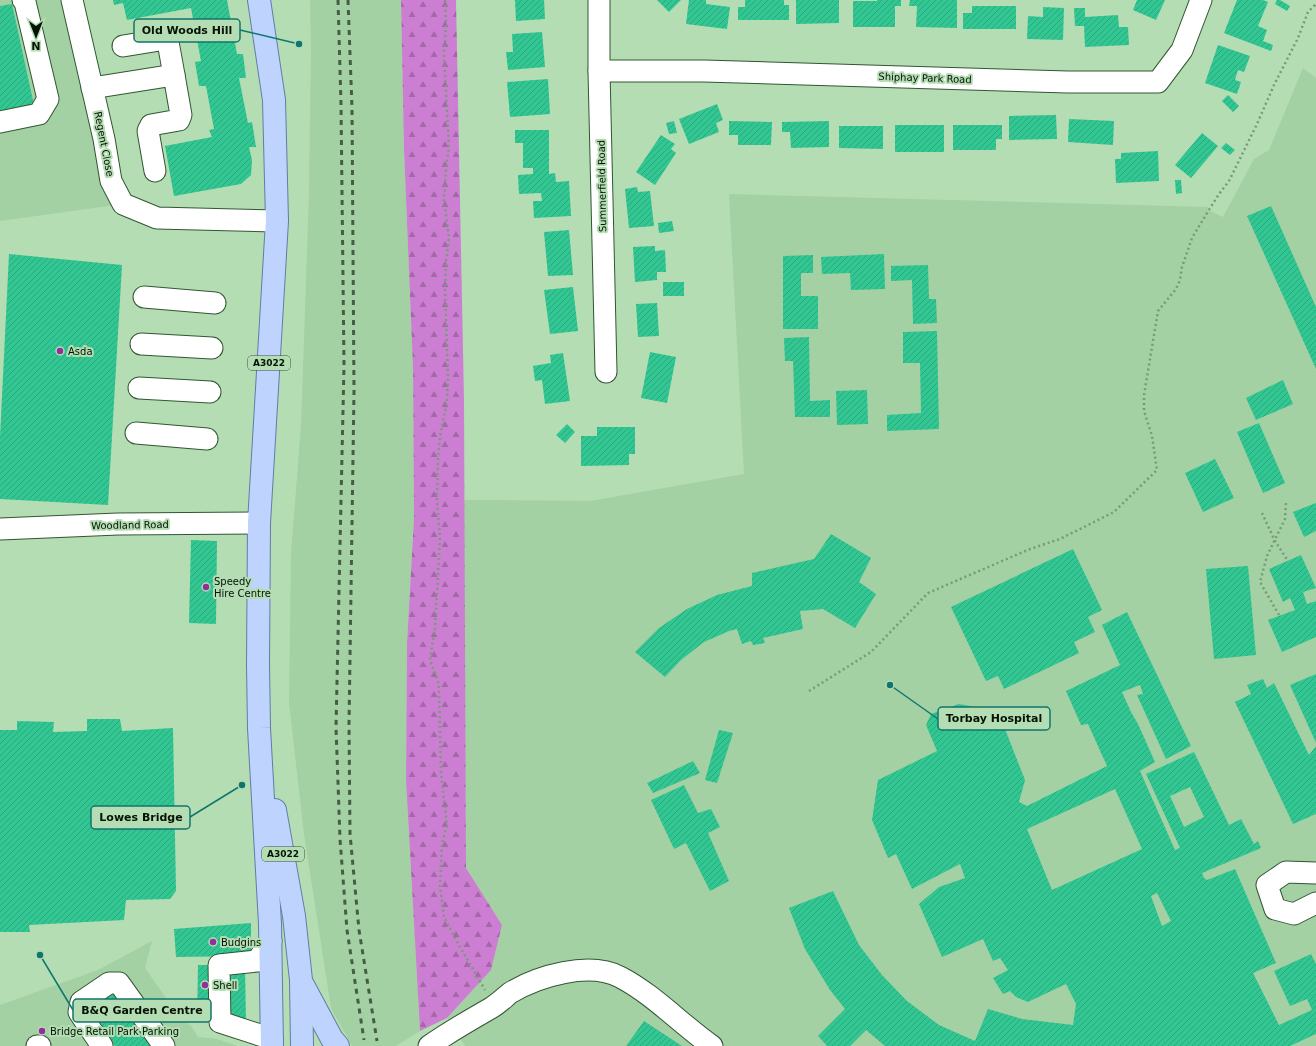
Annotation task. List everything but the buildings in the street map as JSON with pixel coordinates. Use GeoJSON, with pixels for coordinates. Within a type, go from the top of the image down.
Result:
{"type":"FeatureCollection","features":[{"type":"Feature","properties":{"kind":"main road","name":"A3022"},"geometry":{"type":"LineString","coordinates":[[259,0],[274,100],[277,221],[259,523],[258,664],[259,728],[271,941],[272,1042]]}},
{"type":"Feature","properties":{"kind":"main road","name":"A3022"},"geometry":{"type":"LineString","coordinates":[[259,728],[294,916],[301,980],[302,1046]]}},
{"type":"Feature","properties":{"kind":"main road"},"geometry":{"type":"LineString","coordinates":[[301,980],[332,1039],[338,1046]]}},
{"type":"Feature","properties":{"kind":"street"},"geometry":{"type":"LineString","coordinates":[[0,122],[39,114],[48,99],[25,2],[23,0]]}},
{"type":"Feature","properties":{"kind":"street","name":"Regent Close"},"geometry":{"type":"LineString","coordinates":[[72,0],[104,139],[111,181],[124,204],[157,218],[277,221]]}},
{"type":"Feature","properties":{"kind":"street","name":"Summerfield Road"},"geometry":{"type":"LineString","coordinates":[[599,0],[599,71],[606,372]]}},
{"type":"Feature","properties":{"kind":"street","name":"Shiphay Park Road"},"geometry":{"type":"LineString","coordinates":[[599,71],[704,71],[1068,82],[1158,82],[1182,50],[1201,0]]}},
{"type":"Feature","properties":{"kind":"street"},"geometry":{"type":"LineString","coordinates":[[123,46],[160,40],[168,42],[181,115],[179,120],[151,125],[148,131],[155,171]]}},
{"type":"Feature","properties":{"kind":"street"},"geometry":{"type":"LineString","coordinates":[[92,88],[174,75]]}},
{"type":"Feature","properties":{"kind":"street"},"geometry":{"type":"LineString","coordinates":[[144,297],[215,303]]}},
{"type":"Feature","properties":{"kind":"street"},"geometry":{"type":"LineString","coordinates":[[141,344],[212,348]]}},
{"type":"Feature","properties":{"kind":"street"},"geometry":{"type":"LineString","coordinates":[[138,388],[210,392]]}},
{"type":"Feature","properties":{"kind":"street"},"geometry":{"type":"LineString","coordinates":[[136,433],[207,439]]}},
{"type":"Feature","properties":{"kind":"street","name":"Woodland Road"},"geometry":{"type":"LineString","coordinates":[[0,529],[118,524],[259,523]]}},
{"type":"Feature","properties":{"kind":"street"},"geometry":{"type":"LineString","coordinates":[[1316,873],[1286,872],[1267,885],[1275,909],[1294,914],[1316,903]]}},
{"type":"Feature","properties":{"kind":"street"},"geometry":{"type":"LineString","coordinates":[[271,941],[257,961],[219,965],[219,972],[220,1022],[272,1042]]}},
{"type":"Feature","properties":{"kind":"street"},"geometry":{"type":"LineString","coordinates":[[429,1046],[442,1036],[495,1005],[510,994],[552,976],[579,970],[606,972],[634,985],[712,1046]]}},
{"type":"Feature","properties":{"kind":"street"},"geometry":{"type":"LineString","coordinates":[[102,1046],[79,1012],[81,1002],[109,983],[119,983],[164,1046]]}},
{"type":"Feature","properties":{"kind":"path"},"geometry":{"type":"LineString","coordinates":[[445,0],[446,24],[444,55],[449,147],[444,200],[449,238],[446,261],[445,290],[448,379],[438,459],[437,501],[440,538],[435,628],[430,660],[438,682],[439,690],[441,772],[447,825],[442,844],[440,886],[444,917],[495,1005]]}},
{"type":"Feature","properties":{"kind":"path"},"geometry":{"type":"LineString","coordinates":[[809,691],[871,652],[928,593],[1030,549],[1060,539],[1114,512],[1157,470],[1152,436],[1144,411],[1144,395],[1158,312],[1176,289],[1192,238],[1219,194],[1229,181],[1298,38],[1308,12],[1316,4]]}},
{"type":"Feature","properties":{"kind":"path"},"geometry":{"type":"LineString","coordinates":[[1279,615],[1260,582],[1267,556],[1285,519],[1286,502]]}},
{"type":"Feature","properties":{"kind":"path"},"geometry":{"type":"LineString","coordinates":[[1262,513],[1275,541],[1288,561]]}},
{"type":"Feature","properties":{"kind":"shaded area"},"geometry":{"type":"Polygon","coordinates":[[[0,0],[72,0],[123,204],[0,221],[0,0]]]}},
{"type":"Feature","properties":{"kind":"shaded area"},"geometry":{"type":"Polygon","coordinates":[[[310,0],[401,0],[404,150],[413,368],[414,518],[407,643],[406,780],[420,1031],[396,1046],[352,1046],[331,1008],[304,834],[289,703],[291,553],[301,426],[309,193],[311,48],[310,0]]]}},
{"type":"Feature","properties":{"kind":"shaded area"},"geometry":{"type":"Polygon","coordinates":[[[1303,68],[1316,78],[1316,1046],[465,1046],[447,1018],[491,970],[502,925],[466,868],[464,500],[590,501],[744,474],[729,194],[1208,207],[1208,210],[1223,217],[1254,159],[1269,150],[1303,68]]]}},
{"type":"Feature","properties":{"kind":"shaded area"},"geometry":{"type":"Polygon","coordinates":[[[152,941],[145,968],[180,1018],[191,1026],[198,1037],[217,1039],[238,1046],[0,1046],[0,1005],[98,970],[152,941]]]}},
{"type":"Feature","properties":{"kind":"green space"},"geometry":{"type":"Polygon","coordinates":[[[401,0],[456,0],[464,400],[466,868],[502,925],[491,970],[447,1018],[420,1031],[406,780],[407,643],[414,518],[413,368],[404,150],[401,0]]]}},
{"type":"Feature","properties":{"kind":"railway"},"geometry":{"type":"LineString","coordinates":[[338,0],[341,104],[344,365],[336,727],[340,839],[347,930],[364,1040]]}},
{"type":"Feature","properties":{"kind":"railway"},"geometry":{"type":"LineString","coordinates":[[348,0],[352,108],[354,391],[349,724],[350,834],[359,930],[377,1041]]}},
{"type":"Feature","properties":{"kind":"place","name":"Old Woods Hill"},"geometry":{"type":"Point","coordinates":[299,44]}},
{"type":"Feature","properties":{"kind":"place","name":"Asda"},"geometry":{"type":"Point","coordinates":[60,351]}},
{"type":"Feature","properties":{"kind":"place","name":"Speedy Hire Centre"},"geometry":{"type":"Point","coordinates":[206,587]}},
{"type":"Feature","properties":{"kind":"place","name":"Torbay Hospital"},"geometry":{"type":"Point","coordinates":[890,685]}},
{"type":"Feature","properties":{"kind":"place","name":"Lowes Bridge"},"geometry":{"type":"Point","coordinates":[242,785]}},
{"type":"Feature","properties":{"kind":"place","name":"Budgins"},"geometry":{"type":"Point","coordinates":[213,942]}},
{"type":"Feature","properties":{"kind":"place","name":"B&Q Garden Centre"},"geometry":{"type":"Point","coordinates":[40,955]}},
{"type":"Feature","properties":{"kind":"place","name":"Shell"},"geometry":{"type":"Point","coordinates":[205,985]}},
{"type":"Feature","properties":{"kind":"place","name":"Bridge Retail Park Parking"},"geometry":{"type":"Point","coordinates":[42,1031]}}]}
